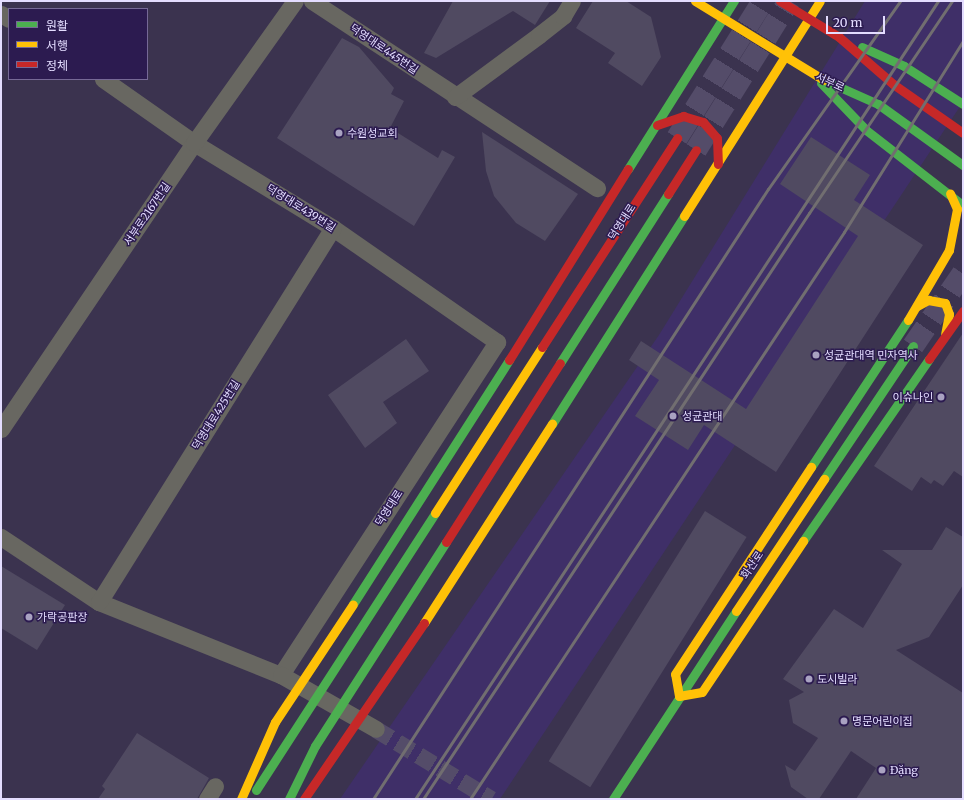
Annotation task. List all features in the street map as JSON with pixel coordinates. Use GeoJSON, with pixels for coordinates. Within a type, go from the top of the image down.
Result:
{"type":"FeatureCollection","features":[{"type":"Feature","properties":{"kind":"street","name":"서부로2167번길"},"geometry":{"type":"LineString","coordinates":[[1,429],[194,143],[295,1]]}},
{"type":"Feature","properties":{"kind":"street","name":"덕영대로445번길"},"geometry":{"type":"LineString","coordinates":[[312,1],[455,97],[597,188]]}},
{"type":"Feature","properties":{"kind":"street"},"geometry":{"type":"LineString","coordinates":[[455,97],[539,35],[562,16],[572,1]]}},
{"type":"Feature","properties":{"kind":"street","name":"서부로"},"geometry":{"type":"LineString","coordinates":[[695,1],[815,76],[878,104],[963,165]]}},
{"type":"Feature","properties":{"kind":"street"},"geometry":{"type":"LineString","coordinates":[[241,799],[275,722],[403,529],[734,1]]}},
{"type":"Feature","properties":{"kind":"street"},"geometry":{"type":"LineString","coordinates":[[780,1],[838,37],[904,66],[963,104]]}},
{"type":"Feature","properties":{"kind":"street"},"geometry":{"type":"LineString","coordinates":[[304,799],[335,756],[447,589],[820,1]]}},
{"type":"Feature","properties":{"kind":"street"},"geometry":{"type":"LineString","coordinates":[[838,37],[893,84],[963,133]]}},
{"type":"Feature","properties":{"kind":"street"},"geometry":{"type":"LineString","coordinates":[[815,76],[866,130],[950,193],[963,206]]}},
{"type":"Feature","properties":{"kind":"street","name":"덕영대로439번길"},"geometry":{"type":"LineString","coordinates":[[104,80],[194,143],[333,228],[497,342]]}},
{"type":"Feature","properties":{"kind":"street"},"geometry":{"type":"LineString","coordinates":[[657,125],[683,116],[703,122],[717,138],[718,164]]}},
{"type":"Feature","properties":{"kind":"street","name":"덕영대로"},"geometry":{"type":"LineString","coordinates":[[250,799],[295,732],[567,306],[677,138]]}},
{"type":"Feature","properties":{"kind":"street"},"geometry":{"type":"LineString","coordinates":[[289,799],[315,746],[696,150]]}},
{"type":"Feature","properties":{"kind":"street"},"geometry":{"type":"LineString","coordinates":[[950,193],[957,209],[949,250],[917,306],[675,674],[678,696],[702,692],[945,334],[963,311]]}},
{"type":"Feature","properties":{"kind":"street","name":"덕영대로425번길"},"geometry":{"type":"LineString","coordinates":[[99,602],[333,228]]}},
{"type":"Feature","properties":{"kind":"street"},"geometry":{"type":"LineString","coordinates":[[917,306],[928,300],[937,300],[945,303],[949,314],[945,334]]}},
{"type":"Feature","properties":{"kind":"street","name":"덕영대로"},"geometry":{"type":"LineString","coordinates":[[281,675],[497,342]]}},
{"type":"Feature","properties":{"kind":"street","name":"화산로"},"geometry":{"type":"LineString","coordinates":[[613,799],[678,696],[913,346]]}},
{"type":"Feature","properties":{"kind":"street"},"geometry":{"type":"LineString","coordinates":[[1,537],[99,602],[281,675],[376,729]]}},
{"type":"Feature","properties":{"kind":"shaded area"},"geometry":{"type":"Polygon","coordinates":[[[865,1],[963,1],[963,102],[500,799],[340,799],[659,335],[865,1]]]}},
{"type":"Feature","properties":{"kind":"building"},"geometry":{"type":"Polygon","coordinates":[[[453,1],[550,1],[535,25],[513,11],[436,58],[424,53],[453,1]]]}},
{"type":"Feature","properties":{"kind":"building"},"geometry":{"type":"Polygon","coordinates":[[[593,1],[626,1],[651,17],[661,57],[642,86],[608,63],[615,53],[576,28],[593,1]]]}},
{"type":"Feature","properties":{"kind":"building","name":"수원성교회"},"geometry":{"type":"Polygon","coordinates":[[[342,38],[359,47],[394,88],[391,94],[404,101],[390,128],[438,158],[442,150],[455,157],[414,226],[277,138],[342,38]]]}},
{"type":"Feature","properties":{"kind":"building"},"geometry":{"type":"Polygon","coordinates":[[[482,132],[578,194],[545,241],[516,223],[494,196],[486,171],[482,132]]]}},
{"type":"Feature","properties":{"kind":"building","name":"성균관대역 민자역사"},"geometry":{"type":"Polygon","coordinates":[[[811,137],[870,175],[854,200],[923,245],[776,472],[704,425],[688,450],[635,416],[659,380],[629,360],[641,341],[746,409],[858,236],[780,184],[811,137]]]}},
{"type":"Feature","properties":{"kind":"building","name":"이슈나인"},"geometry":{"type":"Polygon","coordinates":[[[963,333],[963,477],[954,471],[943,486],[934,480],[931,484],[921,477],[912,491],[874,466],[963,333]]]}},
{"type":"Feature","properties":{"kind":"building"},"geometry":{"type":"Polygon","coordinates":[[[406,339],[429,371],[383,402],[397,423],[365,448],[328,395],[406,339]]]}},
{"type":"Feature","properties":{"kind":"building"},"geometry":{"type":"Polygon","coordinates":[[[705,511],[747,537],[590,787],[549,761],[705,511]]]}},
{"type":"Feature","properties":{"kind":"building"},"geometry":{"type":"Polygon","coordinates":[[[946,527],[963,537],[963,585],[929,637],[896,650],[963,693],[963,799],[856,799],[876,768],[851,751],[819,799],[808,799],[791,787],[785,765],[795,771],[818,738],[793,723],[789,700],[804,692],[783,679],[834,609],[863,628],[902,564],[882,550],[932,550],[946,527]]]}},
{"type":"Feature","properties":{"kind":"building","name":"가락공판장"},"geometry":{"type":"Polygon","coordinates":[[[1,566],[65,605],[37,650],[1,628],[1,566]]]}},
{"type":"Feature","properties":{"kind":"building"},"geometry":{"type":"Polygon","coordinates":[[[137,733],[209,778],[197,799],[98,799],[105,789],[102,786],[137,733]]]}},
{"type":"Feature","properties":{"kind":"tunnel"},"geometry":{"type":"LineString","coordinates":[[677,138],[763,1]]}},
{"type":"Feature","properties":{"kind":"tunnel"},"geometry":{"type":"LineString","coordinates":[[696,150],[789,1]]}},
{"type":"Feature","properties":{"kind":"tunnel"},"geometry":{"type":"LineString","coordinates":[[913,346],[963,273]]}},
{"type":"Feature","properties":{"kind":"tunnel"},"geometry":{"type":"LineString","coordinates":[[376,729],[491,799]]}},
{"type":"Feature","properties":{"kind":"railway"},"geometry":{"type":"LineString","coordinates":[[373,799],[768,189],[900,1]]}},
{"type":"Feature","properties":{"kind":"railway"},"geometry":{"type":"LineString","coordinates":[[415,799],[938,1]]}},
{"type":"Feature","properties":{"kind":"railway"},"geometry":{"type":"LineString","coordinates":[[423,799],[809,213],[952,1]]}},
{"type":"Feature","properties":{"kind":"railway"},"geometry":{"type":"LineString","coordinates":[[470,799],[844,232],[963,41]]}},
{"type":"Feature","properties":{"kind":"traffic: fast"},"geometry":{"type":"LineString","coordinates":[[628,169],[734,1]]}},
{"type":"Feature","properties":{"kind":"traffic: fast"},"geometry":{"type":"LineString","coordinates":[[862,47],[904,66],[963,104]]}},
{"type":"Feature","properties":{"kind":"traffic: fast"},"geometry":{"type":"LineString","coordinates":[[824,80],[878,104],[963,165]]}},
{"type":"Feature","properties":{"kind":"traffic: fast"},"geometry":{"type":"LineString","coordinates":[[821,83],[866,130],[960,203]]}},
{"type":"Feature","properties":{"kind":"traffic: fast"},"geometry":{"type":"LineString","coordinates":[[560,363],[668,194]]}},
{"type":"Feature","properties":{"kind":"traffic: fast"},"geometry":{"type":"LineString","coordinates":[[552,424],[684,216]]}},
{"type":"Feature","properties":{"kind":"traffic: fast"},"geometry":{"type":"LineString","coordinates":[[811,467],[908,320]]}},
{"type":"Feature","properties":{"kind":"traffic: fast"},"geometry":{"type":"LineString","coordinates":[[824,479],[913,346]]}},
{"type":"Feature","properties":{"kind":"traffic: fast"},"geometry":{"type":"LineString","coordinates":[[803,541],[929,359]]}},
{"type":"Feature","properties":{"kind":"traffic: fast"},"geometry":{"type":"LineString","coordinates":[[353,604],[509,360]]}},
{"type":"Feature","properties":{"kind":"traffic: fast"},"geometry":{"type":"LineString","coordinates":[[256,790],[435,513]]}},
{"type":"Feature","properties":{"kind":"traffic: fast"},"geometry":{"type":"LineString","coordinates":[[289,799],[315,746],[446,542]]}},
{"type":"Feature","properties":{"kind":"traffic: fast"},"geometry":{"type":"LineString","coordinates":[[613,799],[736,611]]}},
{"type":"Feature","properties":{"kind":"traffic: slow"},"geometry":{"type":"LineString","coordinates":[[695,1],[824,80]]}},
{"type":"Feature","properties":{"kind":"traffic: slow"},"geometry":{"type":"LineString","coordinates":[[684,216],[820,1]]}},
{"type":"Feature","properties":{"kind":"traffic: slow"},"geometry":{"type":"LineString","coordinates":[[908,320],[949,250],[957,209],[950,193]]}},
{"type":"Feature","properties":{"kind":"traffic: slow"},"geometry":{"type":"LineString","coordinates":[[917,306],[928,300],[945,303],[949,314],[945,334]]}},
{"type":"Feature","properties":{"kind":"traffic: slow"},"geometry":{"type":"LineString","coordinates":[[435,513],[542,347]]}},
{"type":"Feature","properties":{"kind":"traffic: slow"},"geometry":{"type":"LineString","coordinates":[[424,623],[552,424]]}},
{"type":"Feature","properties":{"kind":"traffic: slow"},"geometry":{"type":"LineString","coordinates":[[679,696],[675,674],[811,467]]}},
{"type":"Feature","properties":{"kind":"traffic: slow"},"geometry":{"type":"LineString","coordinates":[[736,611],[824,479]]}},
{"type":"Feature","properties":{"kind":"traffic: slow"},"geometry":{"type":"LineString","coordinates":[[679,696],[702,692],[803,541]]}},
{"type":"Feature","properties":{"kind":"traffic: slow"},"geometry":{"type":"LineString","coordinates":[[241,799],[275,722],[353,604]]}},
{"type":"Feature","properties":{"kind":"traffic: jam"},"geometry":{"type":"LineString","coordinates":[[780,1],[839,37],[893,84],[963,133]]}},
{"type":"Feature","properties":{"kind":"traffic: jam"},"geometry":{"type":"LineString","coordinates":[[657,125],[683,116],[703,122],[717,138],[718,164]]}},
{"type":"Feature","properties":{"kind":"traffic: jam"},"geometry":{"type":"LineString","coordinates":[[542,347],[677,138]]}},
{"type":"Feature","properties":{"kind":"traffic: jam"},"geometry":{"type":"LineString","coordinates":[[668,194],[696,150]]}},
{"type":"Feature","properties":{"kind":"traffic: jam"},"geometry":{"type":"LineString","coordinates":[[509,360],[628,169]]}},
{"type":"Feature","properties":{"kind":"traffic: jam"},"geometry":{"type":"LineString","coordinates":[[929,359],[963,311]]}},
{"type":"Feature","properties":{"kind":"traffic: jam"},"geometry":{"type":"LineString","coordinates":[[446,542],[560,363]]}},
{"type":"Feature","properties":{"kind":"traffic: jam"},"geometry":{"type":"LineString","coordinates":[[304,799],[424,623]]}},
{"type":"Feature","properties":{"kind":"place","name":"수원성교회"},"geometry":{"type":"Point","coordinates":[339,133]}},
{"type":"Feature","properties":{"kind":"place","name":"성균관대역 민자역사"},"geometry":{"type":"Point","coordinates":[816,355]}},
{"type":"Feature","properties":{"kind":"place","name":"이슈나인"},"geometry":{"type":"Point","coordinates":[941,397]}},
{"type":"Feature","properties":{"kind":"place","name":"성균관대"},"geometry":{"type":"Point","coordinates":[673,416]}},
{"type":"Feature","properties":{"kind":"place","name":"가락공판장"},"geometry":{"type":"Point","coordinates":[29,617]}},
{"type":"Feature","properties":{"kind":"place","name":"도시빌라"},"geometry":{"type":"Point","coordinates":[809,679]}},
{"type":"Feature","properties":{"kind":"place","name":"명문어린이집"},"geometry":{"type":"Point","coordinates":[844,721]}},
{"type":"Feature","properties":{"kind":"place","name":"Đặng"},"geometry":{"type":"Point","coordinates":[882,770]}}]}
